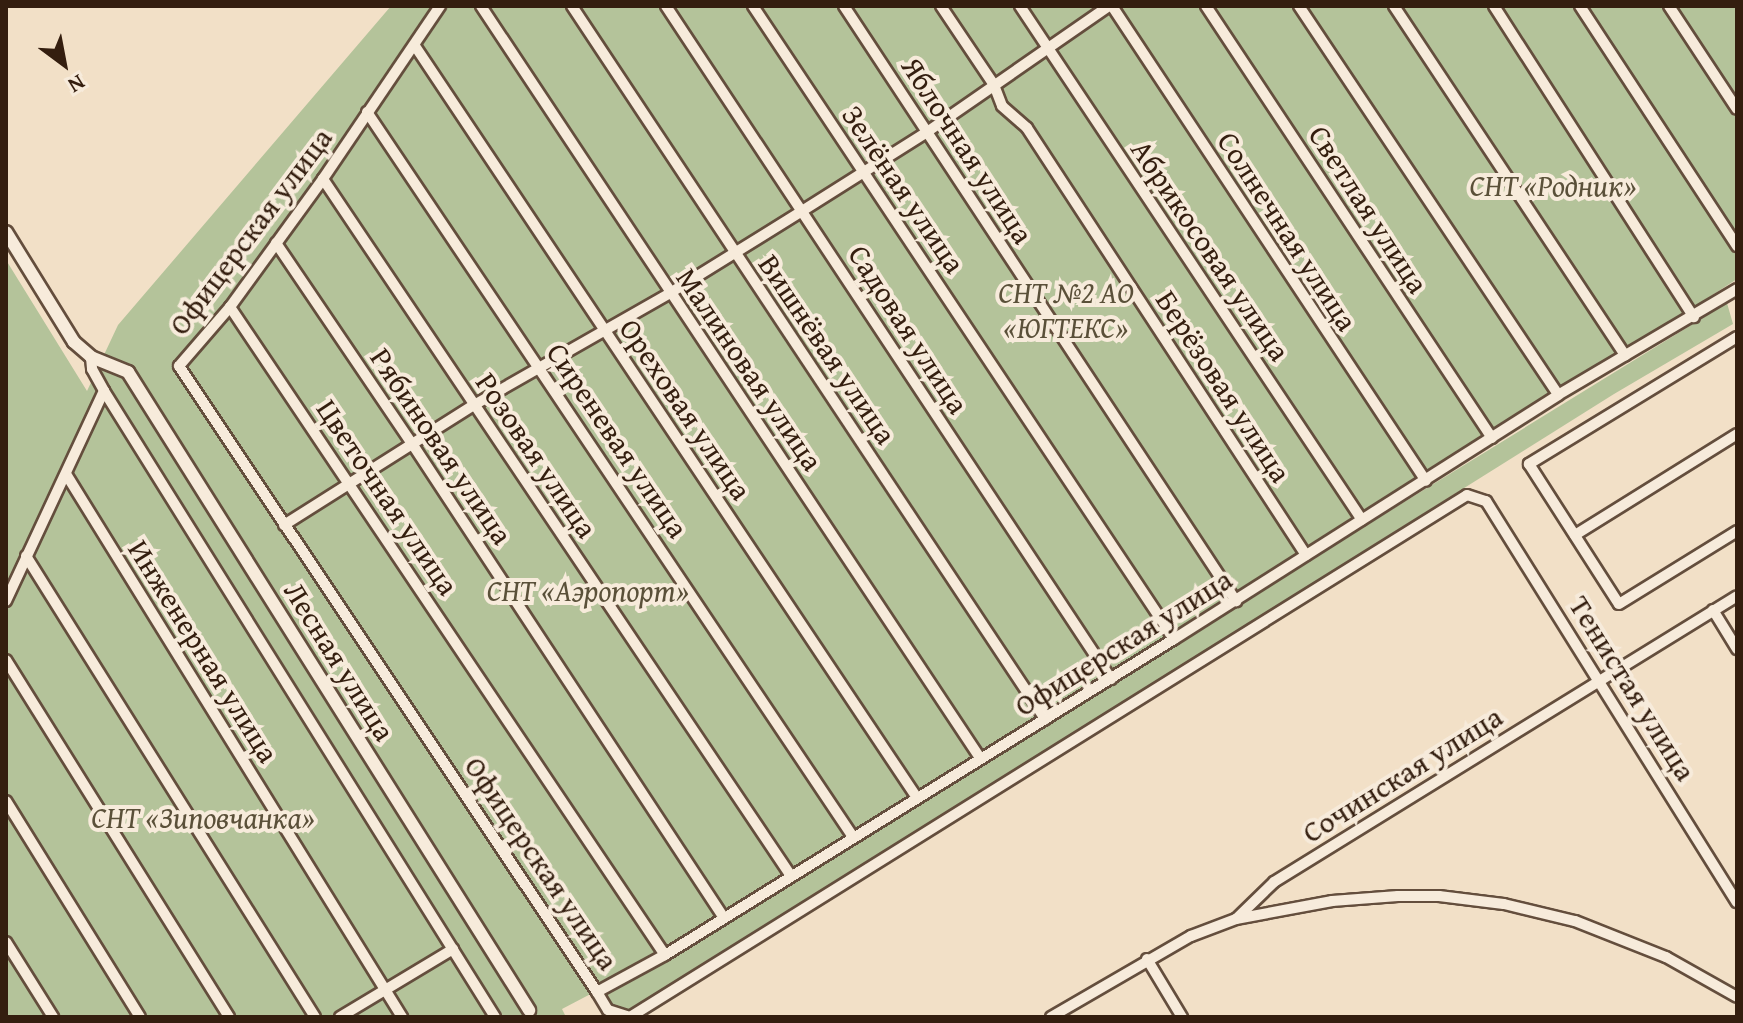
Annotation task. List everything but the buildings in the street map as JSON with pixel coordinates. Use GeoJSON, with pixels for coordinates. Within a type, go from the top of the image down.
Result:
{"type":"FeatureCollection","features":[{"type":"Feature","properties":{"kind":"street","name":"Офицерская улица"},"geometry":{"type":"LineString","coordinates":[[440,6],[323,179],[230,307],[179,366],[597,992],[665,955],[1236,601],[1558,395],[1737,289]]}},
{"type":"Feature","properties":{"kind":"street","name":"Малиновая улица"},"geometry":{"type":"LineString","coordinates":[[481,6],[980,758]]}},
{"type":"Feature","properties":{"kind":"street","name":"Вишнёвая улица"},"geometry":{"type":"LineString","coordinates":[[572,6],[1045,719]]}},
{"type":"Feature","properties":{"kind":"street","name":"Садовая улица"},"geometry":{"type":"LineString","coordinates":[[666,6],[1111,679]]}},
{"type":"Feature","properties":{"kind":"street","name":"Зелёная улица"},"geometry":{"type":"LineString","coordinates":[[753,6],[1174,639]]}},
{"type":"Feature","properties":{"kind":"street","name":"Яблочная улица"},"geometry":{"type":"LineString","coordinates":[[844,6],[1236,601]]}},
{"type":"Feature","properties":{"kind":"street","name":"Берёзовая улица"},"geometry":{"type":"LineString","coordinates":[[941,6],[994,85],[1002,106],[1027,128],[1306,555]]}},
{"type":"Feature","properties":{"kind":"street","name":"Абрикосовая улица"},"geometry":{"type":"LineString","coordinates":[[1020,6],[1362,520]]}},
{"type":"Feature","properties":{"kind":"street"},"geometry":{"type":"LineString","coordinates":[[284,525],[474,405],[542,369],[802,211],[927,132],[1110,6]]}},
{"type":"Feature","properties":{"kind":"street","name":"Солнечная улица"},"geometry":{"type":"LineString","coordinates":[[1110,6],[1426,481]]}},
{"type":"Feature","properties":{"kind":"street","name":"Светлая улица"},"geometry":{"type":"LineString","coordinates":[[1206,6],[1492,438]]}},
{"type":"Feature","properties":{"kind":"street"},"geometry":{"type":"LineString","coordinates":[[1299,6],[1558,395]]}},
{"type":"Feature","properties":{"kind":"street"},"geometry":{"type":"LineString","coordinates":[[1394,6],[1625,355]]}},
{"type":"Feature","properties":{"kind":"street"},"geometry":{"type":"LineString","coordinates":[[1494,6],[1694,317]]}},
{"type":"Feature","properties":{"kind":"street"},"geometry":{"type":"LineString","coordinates":[[1580,6],[1737,246]]}},
{"type":"Feature","properties":{"kind":"street"},"geometry":{"type":"LineString","coordinates":[[1669,6],[1737,109]]}},
{"type":"Feature","properties":{"kind":"street","name":"Ореховая улица"},"geometry":{"type":"LineString","coordinates":[[415,46],[917,798]]}},
{"type":"Feature","properties":{"kind":"street","name":"Сиреневая улица"},"geometry":{"type":"LineString","coordinates":[[367,112],[853,837]]}},
{"type":"Feature","properties":{"kind":"street","name":"Розовая улица"},"geometry":{"type":"LineString","coordinates":[[323,179],[791,876]]}},
{"type":"Feature","properties":{"kind":"street","name":"Лесная улица"},"geometry":{"type":"LineString","coordinates":[[6,232],[74,342],[91,357],[128,372],[529,1010]]}},
{"type":"Feature","properties":{"kind":"street","name":"Рябиновая улица"},"geometry":{"type":"LineString","coordinates":[[276,243],[413,445],[724,918]]}},
{"type":"Feature","properties":{"kind":"street","name":"Цветочная улица"},"geometry":{"type":"LineString","coordinates":[[230,307],[665,955]]}},
{"type":"Feature","properties":{"kind":"street"},"geometry":{"type":"LineString","coordinates":[[1737,337],[1529,464],[1619,604],[1737,531]]}},
{"type":"Feature","properties":{"kind":"street","name":"Лесная улица"},"geometry":{"type":"LineString","coordinates":[[91,357],[92,369],[104,391],[495,1017]]}},
{"type":"Feature","properties":{"kind":"street"},"geometry":{"type":"LineString","coordinates":[[6,601],[104,391]]}},
{"type":"Feature","properties":{"kind":"street"},"geometry":{"type":"LineString","coordinates":[[1575,535],[1737,434]]}},
{"type":"Feature","properties":{"kind":"street","name":"Инженерная улица"},"geometry":{"type":"LineString","coordinates":[[66,474],[402,1017]]}},
{"type":"Feature","properties":{"kind":"street","name":"Тенистая улица"},"geometry":{"type":"LineString","coordinates":[[630,1017],[1467,495],[1486,501],[1737,902]]}},
{"type":"Feature","properties":{"kind":"street"},"geometry":{"type":"LineString","coordinates":[[26,556],[315,1017]]}},
{"type":"Feature","properties":{"kind":"street","name":"Сочинская улица"},"geometry":{"type":"LineString","coordinates":[[1236,919],[1274,882],[1737,596]]}},
{"type":"Feature","properties":{"kind":"street"},"geometry":{"type":"LineString","coordinates":[[1713,610],[1737,649]]}},
{"type":"Feature","properties":{"kind":"street"},"geometry":{"type":"LineString","coordinates":[[6,660],[229,1017]]}},
{"type":"Feature","properties":{"kind":"street"},"geometry":{"type":"LineString","coordinates":[[6,801],[140,1017]]}},
{"type":"Feature","properties":{"kind":"street"},"geometry":{"type":"LineString","coordinates":[[1051,1017],[1147,959],[1191,936],[1236,919],[1332,901],[1398,896],[1439,896],[1504,904],[1616,936],[1666,957],[1737,997]]}},
{"type":"Feature","properties":{"kind":"street"},"geometry":{"type":"LineString","coordinates":[[6,942],[53,1017]]}},
{"type":"Feature","properties":{"kind":"street"},"geometry":{"type":"LineString","coordinates":[[340,1017],[453,949]]}},
{"type":"Feature","properties":{"kind":"street"},"geometry":{"type":"LineString","coordinates":[[1147,959],[1182,1017]]}},
{"type":"Feature","properties":{"kind":"street"},"geometry":{"type":"LineString","coordinates":[[597,992],[608,1010],[630,1017]]}},
{"type":"Feature","properties":{"kind":"green space"},"geometry":{"type":"Polygon","coordinates":[[[391,6],[1737,6],[1737,279],[1492,438],[988,746],[665,955],[562,1009],[566,1017],[6,1017],[6,260],[87,391],[118,325],[391,6]]]}},
{"type":"Feature","properties":{"kind":"green space"},"geometry":{"type":"Polygon","coordinates":[[[1727,303],[1733,324],[1614,394],[621,1017],[601,997],[1727,303]]]}},
{"type":"Feature","properties":{"kind":"park label","name":"СНТ «Родник»"},"geometry":{"type":"Point","coordinates":[1553,185]}},
{"type":"Feature","properties":{"kind":"park label","name":"СНТ №2 АО «ЮГТЕКС»"},"geometry":{"type":"Point","coordinates":[1066,309]}},
{"type":"Feature","properties":{"kind":"park label","name":"СНТ «Аэропорт»"},"geometry":{"type":"Point","coordinates":[588,590]}},
{"type":"Feature","properties":{"kind":"park label","name":"СНТ «Зиповчанка»"},"geometry":{"type":"Point","coordinates":[203,817]}}]}
